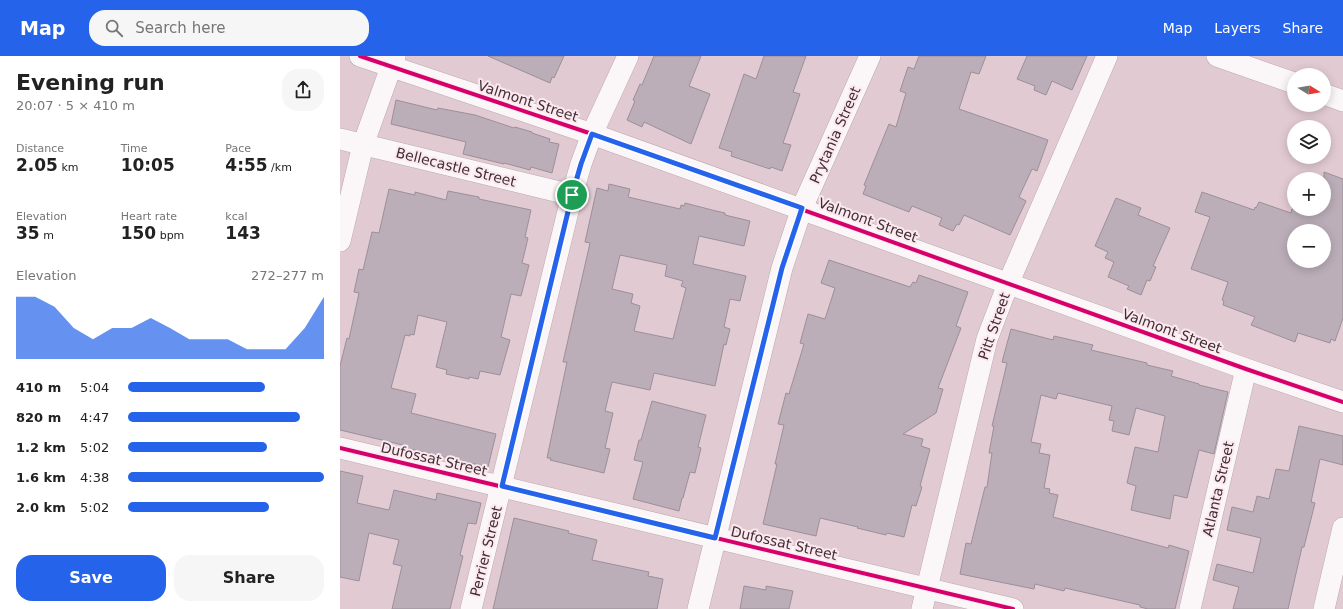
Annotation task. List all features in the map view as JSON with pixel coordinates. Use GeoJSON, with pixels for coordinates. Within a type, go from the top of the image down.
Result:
{"type":"FeatureCollection","features":[{"type":"Feature","properties":{"kind":"street","name":"Valmont Street"},"geometry":{"type":"LineString","coordinates":[[360,56],[393,61],[592,134],[802,208],[1008,284],[1343,402]]}},
{"type":"Feature","properties":{"kind":"street","name":"Perrier Street"},"geometry":{"type":"LineString","coordinates":[[471,609],[572,195],[592,134],[628,56]]}},
{"type":"Feature","properties":{"kind":"street","name":"Prytania Street"},"geometry":{"type":"LineString","coordinates":[[698,609],[782,268],[802,208],[870,56]]}},
{"type":"Feature","properties":{"kind":"street","name":"Pitt Street"},"geometry":{"type":"LineString","coordinates":[[922,609],[987,339],[1008,284],[1107,56]]}},
{"type":"Feature","properties":{"kind":"street"},"geometry":{"type":"LineString","coordinates":[[1217,56],[1287,81]]}},
{"type":"Feature","properties":{"kind":"street"},"geometry":{"type":"LineString","coordinates":[[340,241],[363,145],[393,61]]}},
{"type":"Feature","properties":{"kind":"street"},"geometry":{"type":"LineString","coordinates":[[1331,96],[1343,100]]}},
{"type":"Feature","properties":{"kind":"street","name":"Bellecastle Street"},"geometry":{"type":"LineString","coordinates":[[340,139],[572,195]]}},
{"type":"Feature","properties":{"kind":"street","name":"Atlanta Street"},"geometry":{"type":"LineString","coordinates":[[1190,609],[1246,369]]}},
{"type":"Feature","properties":{"kind":"street","name":"Dufossat Street"},"geometry":{"type":"LineString","coordinates":[[340,448],[1013,609]]}},
{"type":"Feature","properties":{"kind":"street"},"geometry":{"type":"LineString","coordinates":[[1324,609],[1343,528]]}},
{"type":"Feature","properties":{"kind":"building"},"geometry":{"type":"Polygon","coordinates":[[[488,56],[564,56],[554,78],[552,77],[550,83],[488,56]]]}},
{"type":"Feature","properties":{"kind":"building"},"geometry":{"type":"Polygon","coordinates":[[[654,56],[701,56],[689,86],[710,94],[691,144],[644,122],[642,127],[627,120],[635,101],[633,100],[640,84],[642,85],[654,56]]]}},
{"type":"Feature","properties":{"kind":"building"},"geometry":{"type":"Polygon","coordinates":[[[764,56],[806,56],[793,92],[800,94],[783,143],[791,145],[782,171],[771,167],[770,169],[731,156],[732,152],[719,148],[744,74],[756,79],[764,56]]]}},
{"type":"Feature","properties":{"kind":"building"},"geometry":{"type":"Polygon","coordinates":[[[919,56],[986,56],[979,74],[971,72],[959,109],[1048,140],[1037,171],[1032,169],[1019,197],[1026,201],[1010,235],[964,215],[959,225],[957,224],[953,231],[939,225],[942,218],[912,206],[909,212],[863,194],[866,186],[864,185],[889,124],[896,127],[906,93],[900,91],[908,67],[914,69],[919,56]]]}},
{"type":"Feature","properties":{"kind":"building"},"geometry":{"type":"Polygon","coordinates":[[[1027,56],[1087,56],[1072,90],[1052,81],[1046,95],[1034,90],[1035,86],[1017,79],[1027,56]]]}},
{"type":"Feature","properties":{"kind":"building"},"geometry":{"type":"Polygon","coordinates":[[[396,100],[437,110],[438,108],[475,115],[550,139],[549,142],[559,144],[552,173],[531,167],[530,170],[463,154],[466,142],[391,124],[396,100]]]}},
{"type":"Feature","properties":{"kind":"building"},"geometry":{"type":"Polygon","coordinates":[[[1331,175],[1343,179],[1343,318],[1335,341],[1331,339],[1330,343],[1298,333],[1295,342],[1251,325],[1255,317],[1223,305],[1224,301],[1222,300],[1228,282],[1191,269],[1210,217],[1195,212],[1202,192],[1254,210],[1259,202],[1287,212],[1287,216],[1331,216],[1331,175]]]}},
{"type":"Feature","properties":{"kind":"building"},"geometry":{"type":"Polygon","coordinates":[[[609,184],[630,189],[628,197],[680,209],[681,205],[684,206],[685,203],[750,221],[744,246],[699,236],[693,264],[746,276],[740,301],[730,299],[724,327],[730,329],[726,345],[724,344],[715,386],[654,373],[650,390],[612,382],[605,411],[613,413],[605,448],[610,449],[604,473],[547,458],[567,362],[563,362],[590,243],[585,242],[597,188],[608,191],[609,184]],[[620,255],[612,289],[633,294],[631,303],[640,306],[634,331],[673,339],[686,288],[681,286],[683,281],[665,276],[667,265],[620,255]]]}},
{"type":"Feature","properties":{"kind":"building"},"geometry":{"type":"Polygon","coordinates":[[[389,189],[415,195],[415,192],[446,200],[448,191],[531,210],[525,237],[528,238],[522,263],[529,265],[521,296],[511,294],[501,337],[510,340],[500,375],[480,371],[478,379],[469,377],[469,379],[446,374],[447,370],[436,367],[447,322],[418,315],[414,335],[405,335],[391,388],[416,394],[411,413],[496,434],[488,467],[406,448],[407,446],[340,430],[340,366],[347,338],[349,339],[359,293],[354,292],[359,269],[363,270],[372,232],[379,233],[389,189]]]}},
{"type":"Feature","properties":{"kind":"building"},"geometry":{"type":"Polygon","coordinates":[[[1116,198],[1141,208],[1138,215],[1170,228],[1153,266],[1156,267],[1150,281],[1147,280],[1141,295],[1127,289],[1129,286],[1108,277],[1114,262],[1105,258],[1108,252],[1095,246],[1116,198]]]}},
{"type":"Feature","properties":{"kind":"building"},"geometry":{"type":"Polygon","coordinates":[[[829,260],[910,287],[913,282],[916,283],[919,275],[968,292],[956,326],[961,328],[938,388],[943,389],[936,413],[903,434],[923,439],[921,446],[930,449],[920,486],[922,487],[916,506],[912,505],[904,537],[887,533],[886,535],[820,518],[816,536],[763,524],[777,464],[775,464],[784,425],[778,424],[786,393],[789,394],[804,344],[800,343],[808,314],[825,319],[835,288],[821,283],[829,260]]]}},
{"type":"Feature","properties":{"kind":"building"},"geometry":{"type":"Polygon","coordinates":[[[1011,329],[1053,340],[1054,336],[1093,345],[1091,350],[1147,363],[1147,365],[1173,371],[1171,376],[1228,392],[1214,454],[1199,450],[1187,498],[1174,495],[1170,519],[1131,510],[1136,486],[1127,483],[1135,447],[1158,452],[1165,416],[1136,408],[1129,435],[1112,431],[1114,421],[1109,420],[1112,406],[1058,393],[1056,399],[1041,395],[1031,442],[1041,444],[1039,453],[1050,455],[1044,488],[1050,489],[1049,493],[1058,495],[1053,517],[1168,548],[1169,545],[1189,551],[1175,609],[1148,609],[1140,607],[1140,605],[1065,588],[1064,591],[1035,584],[1034,589],[960,574],[966,543],[971,544],[985,487],[987,487],[992,453],[989,453],[994,426],[992,426],[1007,363],[1002,362],[1011,329]]]}},
{"type":"Feature","properties":{"kind":"building"},"geometry":{"type":"Polygon","coordinates":[[[652,401],[706,415],[698,447],[701,448],[695,473],[690,472],[679,511],[633,499],[643,462],[634,460],[652,401]]]}},
{"type":"Feature","properties":{"kind":"building"},"geometry":{"type":"Polygon","coordinates":[[[1299,426],[1343,436],[1343,465],[1320,459],[1311,502],[1315,503],[1304,547],[1302,547],[1288,609],[1233,609],[1239,587],[1213,580],[1217,564],[1253,573],[1261,538],[1227,530],[1232,507],[1253,512],[1257,496],[1269,499],[1276,469],[1289,471],[1299,426]]]}},
{"type":"Feature","properties":{"kind":"building"},"geometry":{"type":"Polygon","coordinates":[[[340,471],[363,476],[357,503],[389,510],[394,490],[436,500],[437,493],[481,503],[476,524],[468,523],[460,555],[463,556],[450,609],[392,609],[402,566],[393,564],[399,540],[369,533],[359,581],[340,577],[340,471]]]}},
{"type":"Feature","properties":{"kind":"building"},"geometry":{"type":"Polygon","coordinates":[[[514,518],[569,531],[568,533],[597,540],[592,560],[649,572],[648,576],[663,579],[657,609],[493,609],[514,518]]]}},
{"type":"Feature","properties":{"kind":"building"},"geometry":{"type":"Polygon","coordinates":[[[744,586],[766,590],[766,586],[793,591],[789,609],[740,609],[744,586]]]}},
{"type":"Feature","properties":{"kind":"cycle path"},"geometry":{"type":"LineString","coordinates":[[360,56],[592,134],[1246,369],[1343,402]]}},
{"type":"Feature","properties":{"kind":"cycle path"},"geometry":{"type":"LineString","coordinates":[[340,448],[1013,609]]}},
{"type":"Feature","properties":{"kind":"route"},"geometry":{"type":"LineString","coordinates":[[592,134],[802,208],[782,268],[715,538],[502,486],[572,195],[592,134]]}}]}
